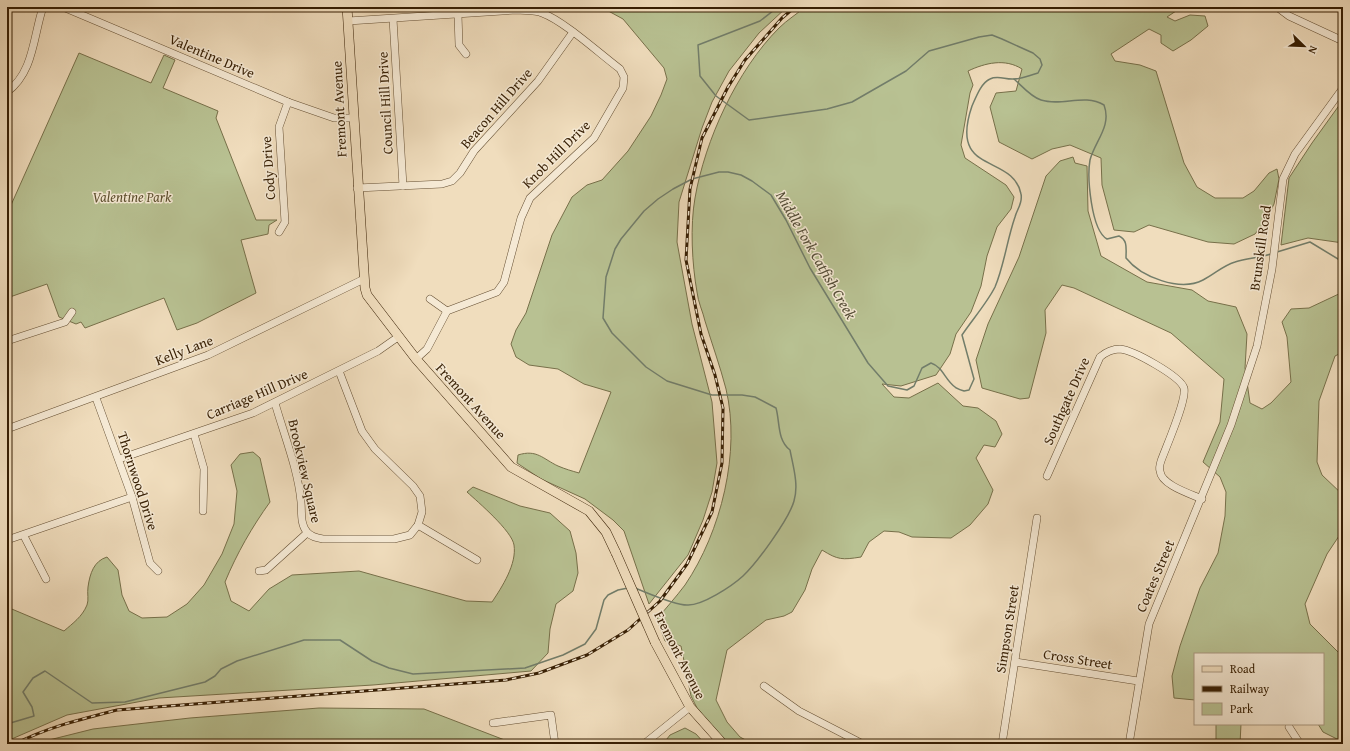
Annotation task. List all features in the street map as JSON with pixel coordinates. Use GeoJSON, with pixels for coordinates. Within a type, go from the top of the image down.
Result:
{"type":"FeatureCollection","features":[{"type":"Feature","properties":{"kind":"main road","name":"Fremont Avenue"},"geometry":{"type":"LineString","coordinates":[[347,7],[357,188],[364,279],[365,288],[371,302],[416,359],[511,467],[589,511],[606,532],[655,642],[690,707],[723,744]]}},
{"type":"Feature","properties":{"kind":"street"},"geometry":{"type":"LineString","coordinates":[[7,92],[20,81],[27,69],[43,7]]}},
{"type":"Feature","properties":{"kind":"street","name":"Valentine Drive"},"geometry":{"type":"LineString","coordinates":[[63,7],[288,102],[334,118],[353,118]]}},
{"type":"Feature","properties":{"kind":"street"},"geometry":{"type":"LineString","coordinates":[[1277,7],[1289,16],[1343,41]]}},
{"type":"Feature","properties":{"kind":"street","name":"Knob Hill Drive"},"geometry":{"type":"LineString","coordinates":[[348,21],[518,10],[541,12],[557,21],[620,69],[624,77],[623,88],[594,138],[530,198],[521,218],[504,282],[497,292],[447,311]]}},
{"type":"Feature","properties":{"kind":"street"},"geometry":{"type":"LineString","coordinates":[[458,15],[459,45],[466,54]]}},
{"type":"Feature","properties":{"kind":"street","name":"Council Hill Drive"},"geometry":{"type":"LineString","coordinates":[[393,19],[403,186]]}},
{"type":"Feature","properties":{"kind":"street","name":"Beacon Hill Drive"},"geometry":{"type":"LineString","coordinates":[[357,188],[442,184],[452,181],[460,173],[474,151],[538,81],[572,32]]}},
{"type":"Feature","properties":{"kind":"street","name":"Brunskill Road"},"geometry":{"type":"LineString","coordinates":[[1231,425],[1257,346],[1272,269],[1283,179],[1295,154],[1343,88]]}},
{"type":"Feature","properties":{"kind":"street","name":"Cody Drive"},"geometry":{"type":"LineString","coordinates":[[279,232],[284,222],[278,127],[288,102]]}},
{"type":"Feature","properties":{"kind":"street","name":"Kelly Lane"},"geometry":{"type":"LineString","coordinates":[[7,429],[96,398],[214,353],[364,279]]}},
{"type":"Feature","properties":{"kind":"street"},"geometry":{"type":"LineString","coordinates":[[416,359],[427,349],[447,311],[430,299]]}},
{"type":"Feature","properties":{"kind":"street"},"geometry":{"type":"LineString","coordinates":[[7,341],[65,322],[72,312]]}},
{"type":"Feature","properties":{"kind":"street","name":"Carriage Hill Drive"},"geometry":{"type":"LineString","coordinates":[[119,459],[194,434],[275,402],[378,351],[398,337]]}},
{"type":"Feature","properties":{"kind":"street","name":"Southgate Drive"},"geometry":{"type":"LineString","coordinates":[[1046,476],[1100,357],[1111,350],[1120,350],[1129,352],[1173,375],[1180,382],[1184,395],[1161,461],[1160,472],[1162,478],[1168,483],[1202,499]]}},
{"type":"Feature","properties":{"kind":"street"},"geometry":{"type":"LineString","coordinates":[[338,371],[362,431],[375,449],[413,486],[420,496],[422,512],[418,525],[477,560]]}},
{"type":"Feature","properties":{"kind":"street","name":"Thornwood Drive"},"geometry":{"type":"LineString","coordinates":[[96,398],[132,496],[150,563],[158,571]]}},
{"type":"Feature","properties":{"kind":"street","name":"Brookview Square"},"geometry":{"type":"LineString","coordinates":[[275,402],[297,480],[302,520],[307,533],[312,537],[323,539],[394,539],[410,534],[418,525]]}},
{"type":"Feature","properties":{"kind":"street","name":"Coates Street"},"geometry":{"type":"LineString","coordinates":[[1129,744],[1138,681],[1149,624],[1202,499],[1231,425]]}},
{"type":"Feature","properties":{"kind":"street"},"geometry":{"type":"LineString","coordinates":[[194,434],[204,469],[203,511]]}},
{"type":"Feature","properties":{"kind":"street"},"geometry":{"type":"LineString","coordinates":[[7,540],[24,536],[132,496]]}},
{"type":"Feature","properties":{"kind":"street","name":"Simpson Street"},"geometry":{"type":"LineString","coordinates":[[1002,744],[1037,518]]}},
{"type":"Feature","properties":{"kind":"street"},"geometry":{"type":"LineString","coordinates":[[259,571],[266,570],[307,533]]}},
{"type":"Feature","properties":{"kind":"street"},"geometry":{"type":"LineString","coordinates":[[24,536],[46,579]]}},
{"type":"Feature","properties":{"kind":"street","name":"Cross Street"},"geometry":{"type":"LineString","coordinates":[[1015,662],[1138,681]]}},
{"type":"Feature","properties":{"kind":"street"},"geometry":{"type":"LineString","coordinates":[[764,686],[799,711],[862,744]]}},
{"type":"Feature","properties":{"kind":"street"},"geometry":{"type":"LineString","coordinates":[[644,744],[690,707]]}},
{"type":"Feature","properties":{"kind":"street"},"geometry":{"type":"LineString","coordinates":[[493,723],[551,715],[555,744]]}},
{"type":"Feature","properties":{"kind":"street"},"geometry":{"type":"LineString","coordinates":[[1289,727],[1300,744]]}},
{"type":"Feature","properties":{"kind":"green space"},"geometry":{"type":"Polygon","coordinates":[[[601,7],[787,7],[759,33],[729,71],[712,102],[702,128],[679,202],[677,242],[692,324],[712,402],[717,463],[712,492],[703,520],[688,555],[649,604],[624,531],[613,520],[585,499],[541,479],[517,463],[518,455],[530,453],[540,456],[561,467],[579,473],[611,392],[584,384],[558,369],[529,365],[516,357],[511,344],[516,330],[526,313],[552,235],[572,197],[587,185],[602,180],[628,151],[651,116],[667,79],[664,68],[623,19],[601,7]]]}},
{"type":"Feature","properties":{"kind":"green space"},"geometry":{"type":"Polygon","coordinates":[[[805,7],[1182,7],[1167,17],[1175,21],[1190,15],[1205,16],[1208,26],[1191,40],[1173,51],[1161,43],[1161,35],[1149,29],[1111,54],[1115,61],[1140,65],[1156,71],[1184,163],[1197,187],[1215,198],[1243,198],[1254,191],[1269,173],[1277,169],[1279,179],[1274,204],[1266,220],[1255,234],[1234,244],[1208,242],[1149,225],[1134,232],[1114,230],[1102,185],[1101,158],[1070,145],[1052,149],[1032,159],[999,142],[990,107],[996,93],[1016,91],[1022,69],[1009,64],[995,63],[968,71],[973,85],[970,93],[961,145],[965,158],[1006,185],[1014,197],[1011,209],[997,227],[987,256],[981,286],[971,312],[956,334],[950,354],[936,375],[901,386],[882,384],[894,397],[909,398],[938,383],[963,406],[978,408],[996,421],[1002,434],[995,447],[984,445],[976,458],[993,490],[988,504],[970,525],[951,538],[912,537],[899,532],[884,531],[869,542],[861,557],[849,559],[840,558],[832,556],[822,550],[812,569],[805,590],[792,612],[784,616],[766,620],[727,650],[716,700],[727,722],[740,737],[753,744],[727,744],[697,708],[691,696],[681,646],[665,641],[657,619],[685,585],[698,564],[709,541],[725,491],[729,465],[731,439],[730,413],[726,389],[699,303],[695,281],[692,245],[693,209],[706,153],[725,107],[737,85],[764,45],[782,25],[805,7]]]}},
{"type":"Feature","properties":{"kind":"green space","name":"Valentine Park"},"geometry":{"type":"Polygon","coordinates":[[[79,53],[151,83],[164,55],[175,60],[163,88],[218,111],[216,118],[256,220],[277,220],[269,225],[268,234],[241,240],[256,293],[197,323],[177,330],[164,298],[85,328],[81,322],[76,324],[59,317],[47,284],[7,298],[7,214],[79,53]]]}},
{"type":"Feature","properties":{"kind":"green space"},"geometry":{"type":"Polygon","coordinates":[[[1343,100],[1343,243],[1308,238],[1281,245],[1289,178],[1343,100]]]}},
{"type":"Feature","properties":{"kind":"green space"},"geometry":{"type":"Polygon","coordinates":[[[1073,157],[1075,163],[1087,166],[1088,211],[1101,256],[1147,282],[1192,290],[1208,301],[1236,307],[1247,334],[1245,368],[1250,403],[1262,409],[1271,403],[1291,382],[1287,337],[1282,322],[1291,309],[1309,308],[1343,292],[1343,352],[1335,356],[1319,401],[1317,462],[1322,475],[1343,495],[1343,530],[1327,554],[1305,604],[1310,624],[1343,657],[1343,742],[1323,732],[1319,725],[1324,725],[1324,653],[1194,653],[1194,700],[1174,698],[1172,676],[1180,646],[1200,588],[1218,553],[1225,516],[1226,492],[1220,477],[1203,462],[1220,422],[1224,379],[1171,333],[1074,288],[1062,285],[1045,310],[1046,333],[1029,398],[1020,399],[982,388],[976,360],[988,324],[1019,257],[1046,176],[1060,161],[1073,157]]]}},
{"type":"Feature","properties":{"kind":"green space"},"geometry":{"type":"Polygon","coordinates":[[[253,452],[260,458],[270,502],[245,540],[225,582],[231,601],[249,611],[269,589],[292,575],[359,571],[466,601],[492,602],[508,575],[513,560],[514,545],[512,539],[501,525],[467,492],[473,487],[520,506],[550,513],[570,531],[576,553],[578,573],[573,591],[556,604],[550,629],[548,653],[531,671],[373,685],[159,698],[67,715],[7,741],[7,607],[64,631],[83,613],[88,603],[88,587],[91,572],[99,561],[107,557],[118,570],[122,595],[129,611],[142,618],[167,617],[187,604],[204,585],[222,554],[234,524],[237,491],[231,465],[240,454],[253,452]]]}},
{"type":"Feature","properties":{"kind":"green space"},"geometry":{"type":"Polygon","coordinates":[[[319,708],[424,709],[515,744],[33,744],[93,729],[190,718],[319,708]]]}},
{"type":"Feature","properties":{"kind":"green space"},"geometry":{"type":"Polygon","coordinates":[[[1216,725],[1241,725],[1240,744],[1216,744],[1216,725]]]}},
{"type":"Feature","properties":{"kind":"green space"},"geometry":{"type":"Polygon","coordinates":[[[685,728],[696,734],[705,744],[663,744],[670,735],[685,728]]]}},
{"type":"Feature","properties":{"kind":"waterway","name":"Middle Fork Catfish Creek"},"geometry":{"type":"LineString","coordinates":[[635,588],[668,601],[687,605],[701,602],[724,590],[749,570],[772,540],[791,509],[796,489],[790,450],[786,446],[781,436],[776,408],[755,397],[742,395],[712,395],[667,381],[646,367],[612,333],[603,318],[606,277],[615,249],[621,239],[644,211],[658,199],[692,179],[719,172],[728,172],[741,175],[752,181],[771,195],[786,220],[810,268],[868,363],[888,386],[907,390],[914,386],[922,368],[931,363],[938,367],[952,384],[964,391],[969,390],[974,379],[962,335],[995,287],[1001,270],[1012,226],[1021,203],[1021,194],[1016,181],[1007,173],[984,161],[975,154],[968,144],[967,128],[972,106],[979,91],[987,81],[996,77],[1017,79],[1038,73],[1042,65],[1040,59],[1033,53],[992,35],[979,37],[929,51],[906,71],[852,102],[827,109],[749,120],[716,96],[700,76],[698,45],[760,21],[778,7]]}},
{"type":"Feature","properties":{"kind":"waterway"},"geometry":{"type":"LineString","coordinates":[[1014,79],[1037,99],[1049,102],[1089,100],[1104,105],[1106,120],[1090,160],[1089,178],[1091,202],[1097,225],[1102,234],[1107,239],[1119,236],[1122,238],[1126,245],[1126,258],[1141,271],[1162,281],[1183,284],[1194,283],[1203,280],[1230,264],[1271,254]]}},
{"type":"Feature","properties":{"kind":"waterway"},"geometry":{"type":"LineString","coordinates":[[1277,252],[1310,242],[1343,262]]}},
{"type":"Feature","properties":{"kind":"waterway","name":"Middle Fork Catfish Creek"},"geometry":{"type":"LineString","coordinates":[[7,724],[34,716],[32,707],[23,692],[33,678],[45,671],[92,703],[125,702],[205,682],[215,676],[221,669],[237,661],[304,640],[340,640],[372,661],[389,668],[413,674],[525,668],[563,655],[585,644],[596,629],[604,600],[608,595],[618,590],[628,588]]}},
{"type":"Feature","properties":{"kind":"railway"},"geometry":{"type":"LineString","coordinates":[[15,744],[53,728],[117,710],[506,680],[539,673],[587,655],[628,630],[660,601],[687,564],[712,512],[722,463],[723,408],[715,375],[701,334],[686,260],[690,189],[702,138],[728,87],[745,60],[782,18],[795,7]]}}]}
